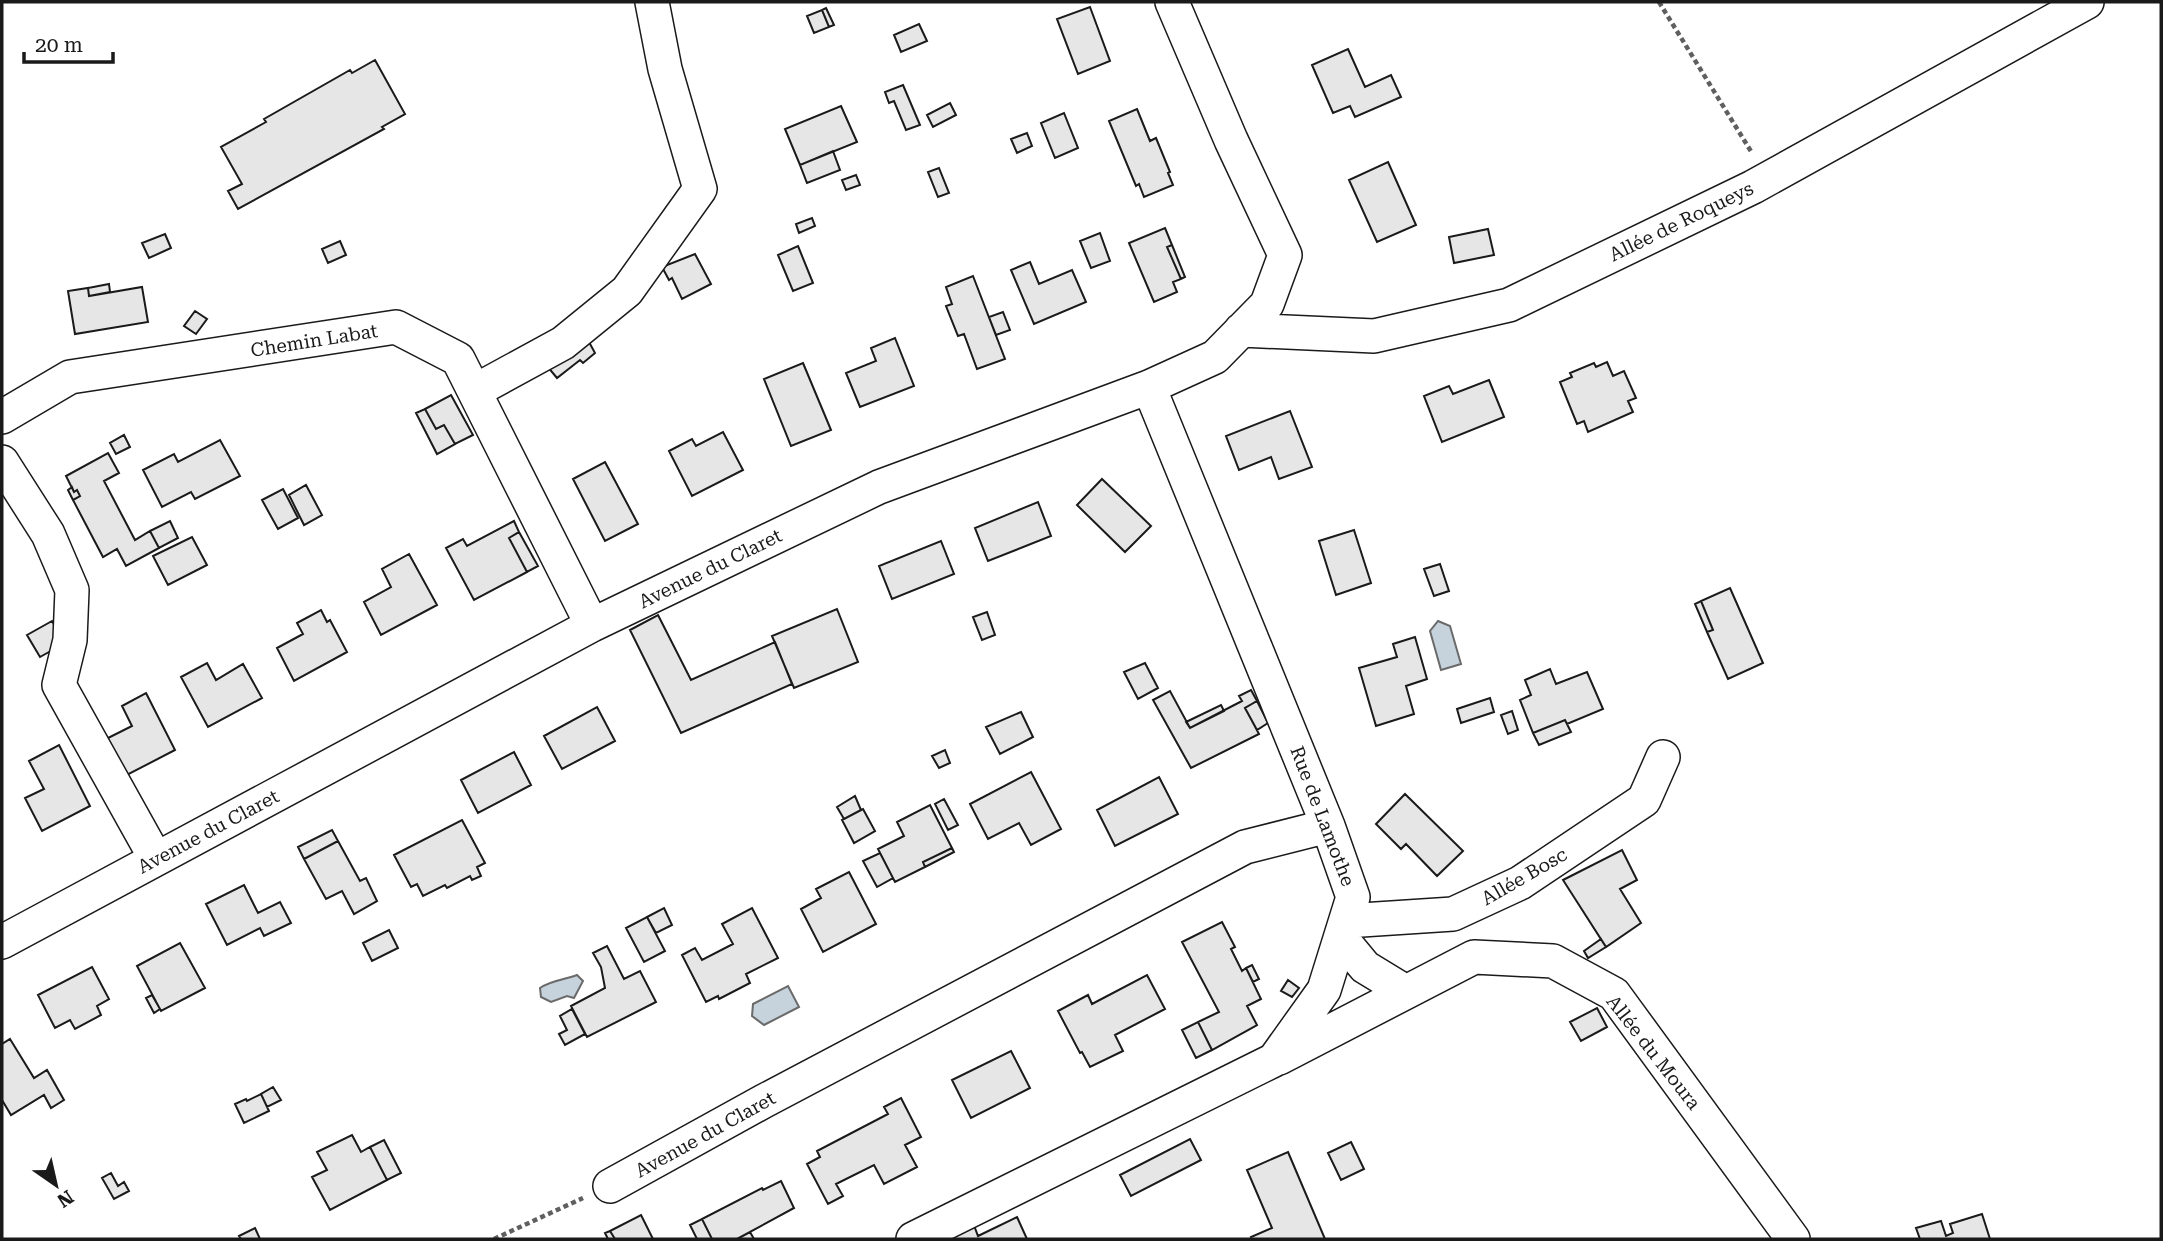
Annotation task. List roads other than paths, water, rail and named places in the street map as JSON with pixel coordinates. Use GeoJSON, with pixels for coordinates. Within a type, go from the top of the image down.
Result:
{"type":"FeatureCollection","features":[{"type":"Feature","properties":{"kind":"street"},"geometry":{"type":"LineString","coordinates":[[475,391],[563,343],[626,290],[700,189],[665,69],[652,2]]}},
{"type":"Feature","properties":{"kind":"street","name":"Avenue du Claret"},"geometry":{"type":"LineString","coordinates":[[2,942],[592,625],[879,487],[1149,387],[1215,357],[1267,304],[1285,255],[1231,140],[1172,2]]}},
{"type":"Feature","properties":{"kind":"street","name":"Allée de Roqueys"},"geometry":{"type":"LineString","coordinates":[[1241,330],[1374,336],[1509,305],[1752,187],[2087,2]]}},
{"type":"Feature","properties":{"kind":"street","name":"Chemin Labat"},"geometry":{"type":"LineString","coordinates":[[2,416],[70,377],[396,327],[458,359],[592,625]]}},
{"type":"Feature","properties":{"kind":"street","name":"Rue de Lamothe"},"geometry":{"type":"LineString","coordinates":[[913,1239],[1274,1060],[1324,990],[1353,897],[1328,825],[1149,387]]}},
{"type":"Feature","properties":{"kind":"street"},"geometry":{"type":"LineString","coordinates":[[2,462],[48,534],[72,590],[70,640],[59,685],[156,859]]}},
{"type":"Feature","properties":{"kind":"street","name":"Allée Bosc"},"geometry":{"type":"LineString","coordinates":[[1343,929],[1452,914],[1520,883],[1644,800],[1663,758]]}},
{"type":"Feature","properties":{"kind":"street","name":"Avenue du Claret"},"geometry":{"type":"LineString","coordinates":[[610,1186],[764,1101],[1245,847],[1328,825]]}},
{"type":"Feature","properties":{"kind":"street"},"geometry":{"type":"LineString","coordinates":[[1343,929],[1365,967],[1406,992]]}},
{"type":"Feature","properties":{"kind":"street","name":"Allée du Moura"},"geometry":{"type":"LineString","coordinates":[[1274,1060],[1474,957],[1553,961],[1614,994],[1793,1239]]}}]}
